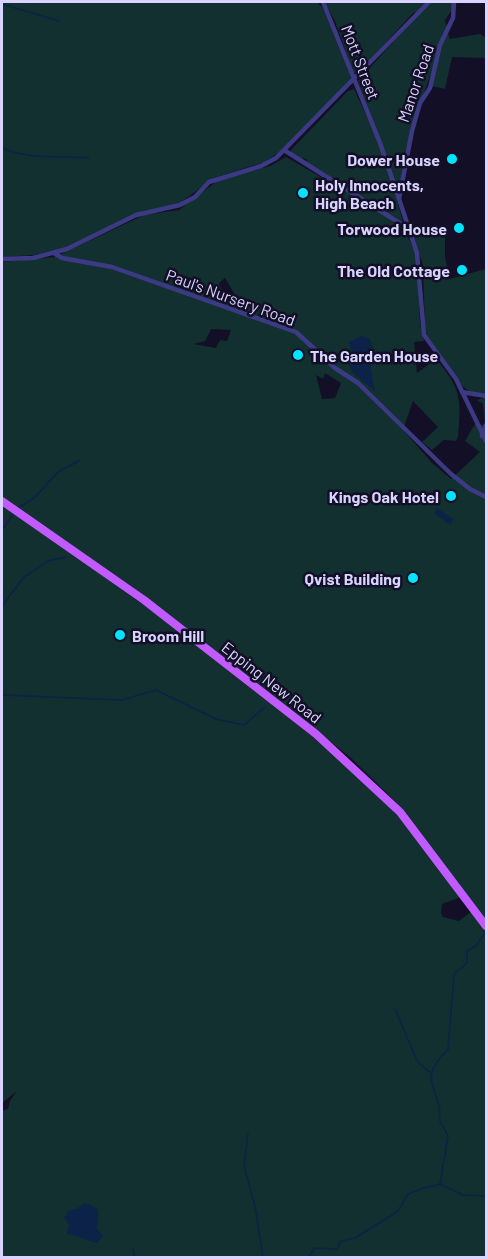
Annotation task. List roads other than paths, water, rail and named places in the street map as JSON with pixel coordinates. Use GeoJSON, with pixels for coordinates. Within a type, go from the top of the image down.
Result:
{"type":"FeatureCollection","features":[{"type":"Feature","properties":{"kind":"main road","name":"Epping New Road"},"geometry":{"type":"LineString","coordinates":[[2,501],[152,606],[324,741],[400,812],[486,926]]}},
{"type":"Feature","properties":{"kind":"street","name":"Mott Street"},"geometry":{"type":"LineString","coordinates":[[323,2],[380,143],[399,199]]}},
{"type":"Feature","properties":{"kind":"street"},"geometry":{"type":"LineString","coordinates":[[2,260],[33,258],[54,253],[136,215],[180,206],[195,197],[209,182],[261,166],[284,150],[429,2]]}},
{"type":"Feature","properties":{"kind":"street","name":"Manor Road"},"geometry":{"type":"LineString","coordinates":[[454,2],[453,18],[440,45],[430,88],[420,103],[412,131],[399,199],[417,253],[424,335],[462,392],[484,438]]}},
{"type":"Feature","properties":{"kind":"street"},"geometry":{"type":"LineString","coordinates":[[284,150],[407,227]]}},
{"type":"Feature","properties":{"kind":"street","name":"Paul's Nursery Road"},"geometry":{"type":"LineString","coordinates":[[54,253],[62,258],[121,270],[296,332],[335,368],[358,383],[451,474],[470,489],[486,497]]}},
{"type":"Feature","properties":{"kind":"street"},"geometry":{"type":"LineString","coordinates":[[462,392],[486,396]]}},
{"type":"Feature","properties":{"kind":"street"},"geometry":{"type":"LineString","coordinates":[[484,438],[486,425]]}},
{"type":"Feature","properties":{"kind":"water"},"geometry":{"type":"Polygon","coordinates":[[[361,336],[369,338],[373,351],[373,362],[370,366],[375,391],[353,373],[346,359],[352,354],[349,342],[361,336]]]}},
{"type":"Feature","properties":{"kind":"water"},"geometry":{"type":"Polygon","coordinates":[[[437,508],[453,519],[451,525],[435,514],[437,508]]]}},
{"type":"Feature","properties":{"kind":"water"},"geometry":{"type":"Polygon","coordinates":[[[85,1203],[98,1209],[97,1228],[103,1237],[96,1243],[67,1233],[69,1225],[64,1218],[69,1210],[76,1209],[85,1203]]]}},
{"type":"Feature","properties":{"kind":"waterway"},"geometry":{"type":"LineString","coordinates":[[2,4],[59,21]]}},
{"type":"Feature","properties":{"kind":"waterway"},"geometry":{"type":"LineString","coordinates":[[2,147],[19,154],[89,158]]}},
{"type":"Feature","properties":{"kind":"waterway"},"geometry":{"type":"LineString","coordinates":[[18,508],[34,498],[58,472],[80,460]]}},
{"type":"Feature","properties":{"kind":"waterway"},"geometry":{"type":"LineString","coordinates":[[2,530],[13,514]]}},
{"type":"Feature","properties":{"kind":"waterway"},"geometry":{"type":"LineString","coordinates":[[2,606],[24,577],[48,561],[66,557]]}},
{"type":"Feature","properties":{"kind":"waterway"},"geometry":{"type":"LineString","coordinates":[[2,695],[122,700],[156,690],[216,719],[244,725],[265,707]]}},
{"type":"Feature","properties":{"kind":"waterway"},"geometry":{"type":"LineString","coordinates":[[440,1184],[448,1136],[439,1119],[440,1110],[431,1078],[438,1061],[448,1050],[454,974],[467,963],[467,951],[476,946],[486,931]]}},
{"type":"Feature","properties":{"kind":"waterway"},"geometry":{"type":"LineString","coordinates":[[395,1009],[417,1061],[432,1074]]}},
{"type":"Feature","properties":{"kind":"waterway"},"geometry":{"type":"LineString","coordinates":[[248,1134],[244,1166],[255,1206],[263,1258]]}},
{"type":"Feature","properties":{"kind":"waterway"},"geometry":{"type":"LineString","coordinates":[[308,1258],[315,1248],[337,1249],[341,1241],[355,1238],[398,1211],[408,1194],[424,1188],[440,1184],[463,1195],[486,1196]]}},
{"type":"Feature","properties":{"kind":"waterway"},"geometry":{"type":"LineString","coordinates":[[133,1248],[135,1258]]}},
{"type":"Feature","properties":{"kind":"place","name":"Dower House"},"geometry":{"type":"Point","coordinates":[452,159]}},
{"type":"Feature","properties":{"kind":"place","name":"Holy Innocents, High Beach"},"geometry":{"type":"Point","coordinates":[303,193]}},
{"type":"Feature","properties":{"kind":"place","name":"Torwood House"},"geometry":{"type":"Point","coordinates":[459,228]}},
{"type":"Feature","properties":{"kind":"place","name":"The Old Cottage"},"geometry":{"type":"Point","coordinates":[462,270]}},
{"type":"Feature","properties":{"kind":"place","name":"The Garden House"},"geometry":{"type":"Point","coordinates":[298,355]}},
{"type":"Feature","properties":{"kind":"place","name":"Kings Oak Hotel"},"geometry":{"type":"Point","coordinates":[451,496]}},
{"type":"Feature","properties":{"kind":"place","name":"Qvist Building"},"geometry":{"type":"Point","coordinates":[413,578]}},
{"type":"Feature","properties":{"kind":"place","name":"Broom Hill"},"geometry":{"type":"Point","coordinates":[120,635]}}]}
